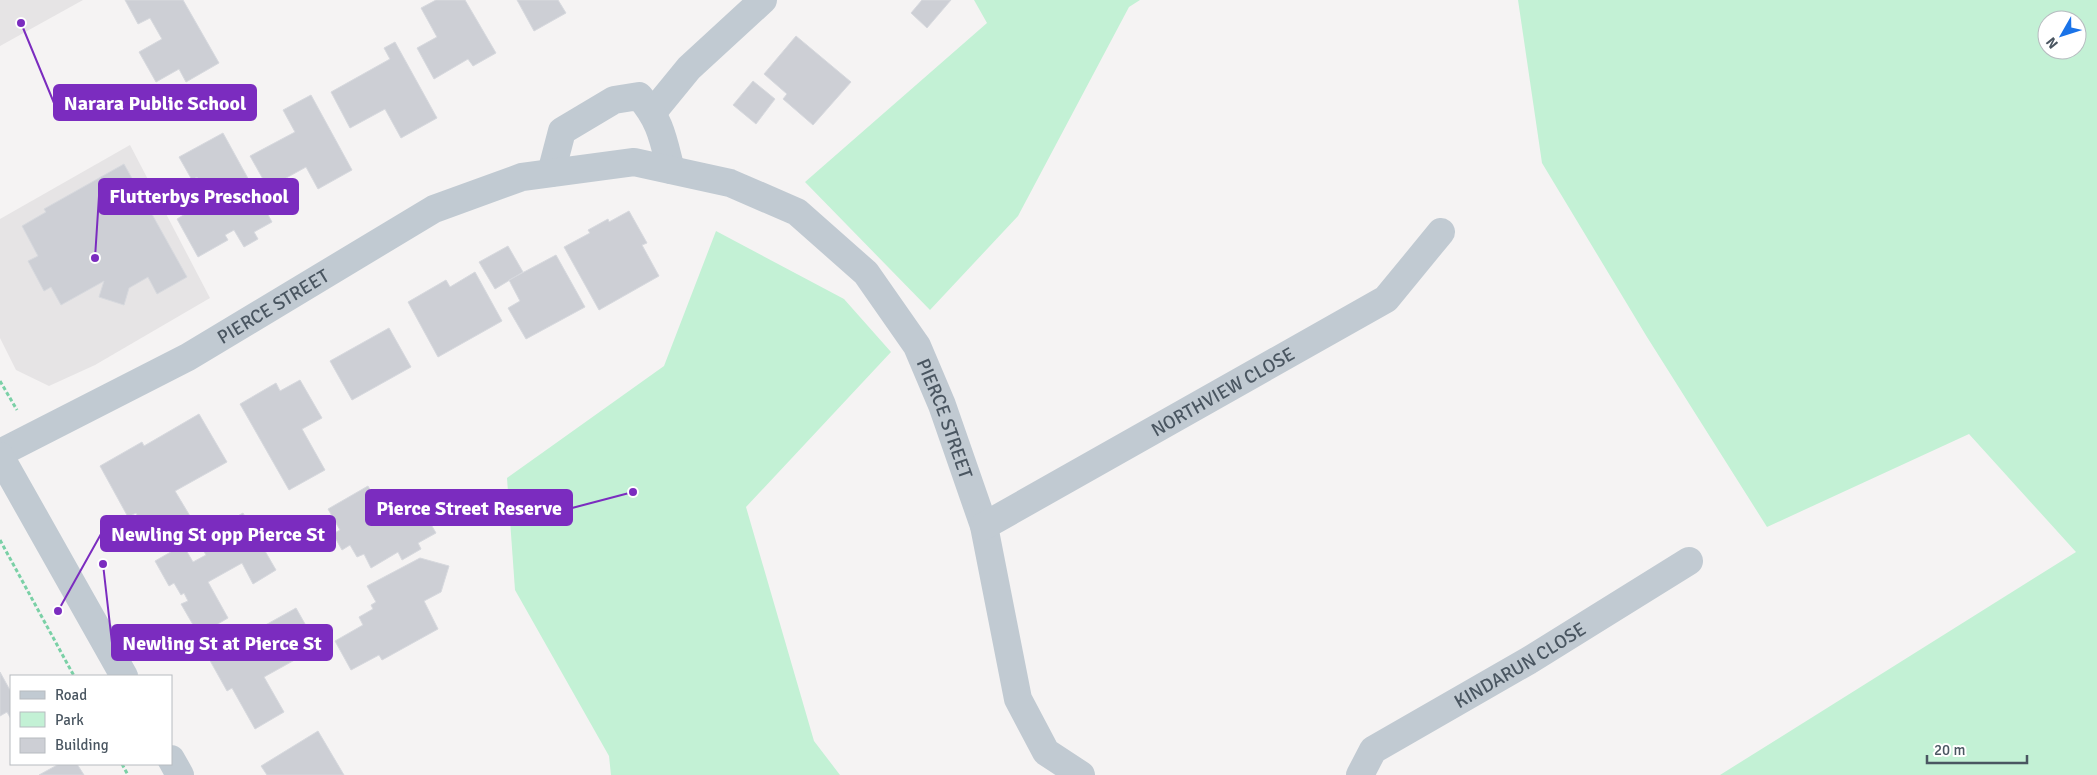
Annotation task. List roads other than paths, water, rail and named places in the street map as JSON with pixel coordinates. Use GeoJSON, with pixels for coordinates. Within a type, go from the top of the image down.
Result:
{"type":"FeatureCollection","features":[{"type":"Feature","properties":{"kind":"street"},"geometry":{"type":"LineString","coordinates":[[653,112],[689,68],[763,0]]}},
{"type":"Feature","properties":{"kind":"street"},"geometry":{"type":"LineString","coordinates":[[551,173],[562,131],[614,100],[639,96],[653,112],[671,170]]}},
{"type":"Feature","properties":{"kind":"street","name":"PIERCE STREET"},"geometry":{"type":"LineString","coordinates":[[0,454],[188,357],[434,209],[522,177],[634,162],[730,183],[797,212],[866,273],[917,346],[942,405],[984,526],[1018,699],[1046,752],[1081,775]]}},
{"type":"Feature","properties":{"kind":"street","name":"NORTHVIEW CLOSE"},"geometry":{"type":"LineString","coordinates":[[984,526],[1386,299],[1441,232]]}},
{"type":"Feature","properties":{"kind":"street"},"geometry":{"type":"LineString","coordinates":[[0,454],[123,675]]}},
{"type":"Feature","properties":{"kind":"street","name":"KINDARUN CLOSE"},"geometry":{"type":"LineString","coordinates":[[1360,775],[1373,750],[1528,661],[1689,561]]}},
{"type":"Feature","properties":{"kind":"street"},"geometry":{"type":"LineString","coordinates":[[172,761],[180,775]]}},
{"type":"Feature","properties":{"kind":"place","name":"Narara Public School"},"geometry":{"type":"Point","coordinates":[21,23]}},
{"type":"Feature","properties":{"kind":"place","name":"Flutterbys Preschool"},"geometry":{"type":"Point","coordinates":[95,258]}},
{"type":"Feature","properties":{"kind":"place","name":"Pierce Street Reserve"},"geometry":{"type":"Point","coordinates":[633,492]}},
{"type":"Feature","properties":{"kind":"place","name":"Newling St at Pierce St"},"geometry":{"type":"Point","coordinates":[103,564]}},
{"type":"Feature","properties":{"kind":"place","name":"Newling St opp Pierce St"},"geometry":{"type":"Point","coordinates":[58,611]}}]}
